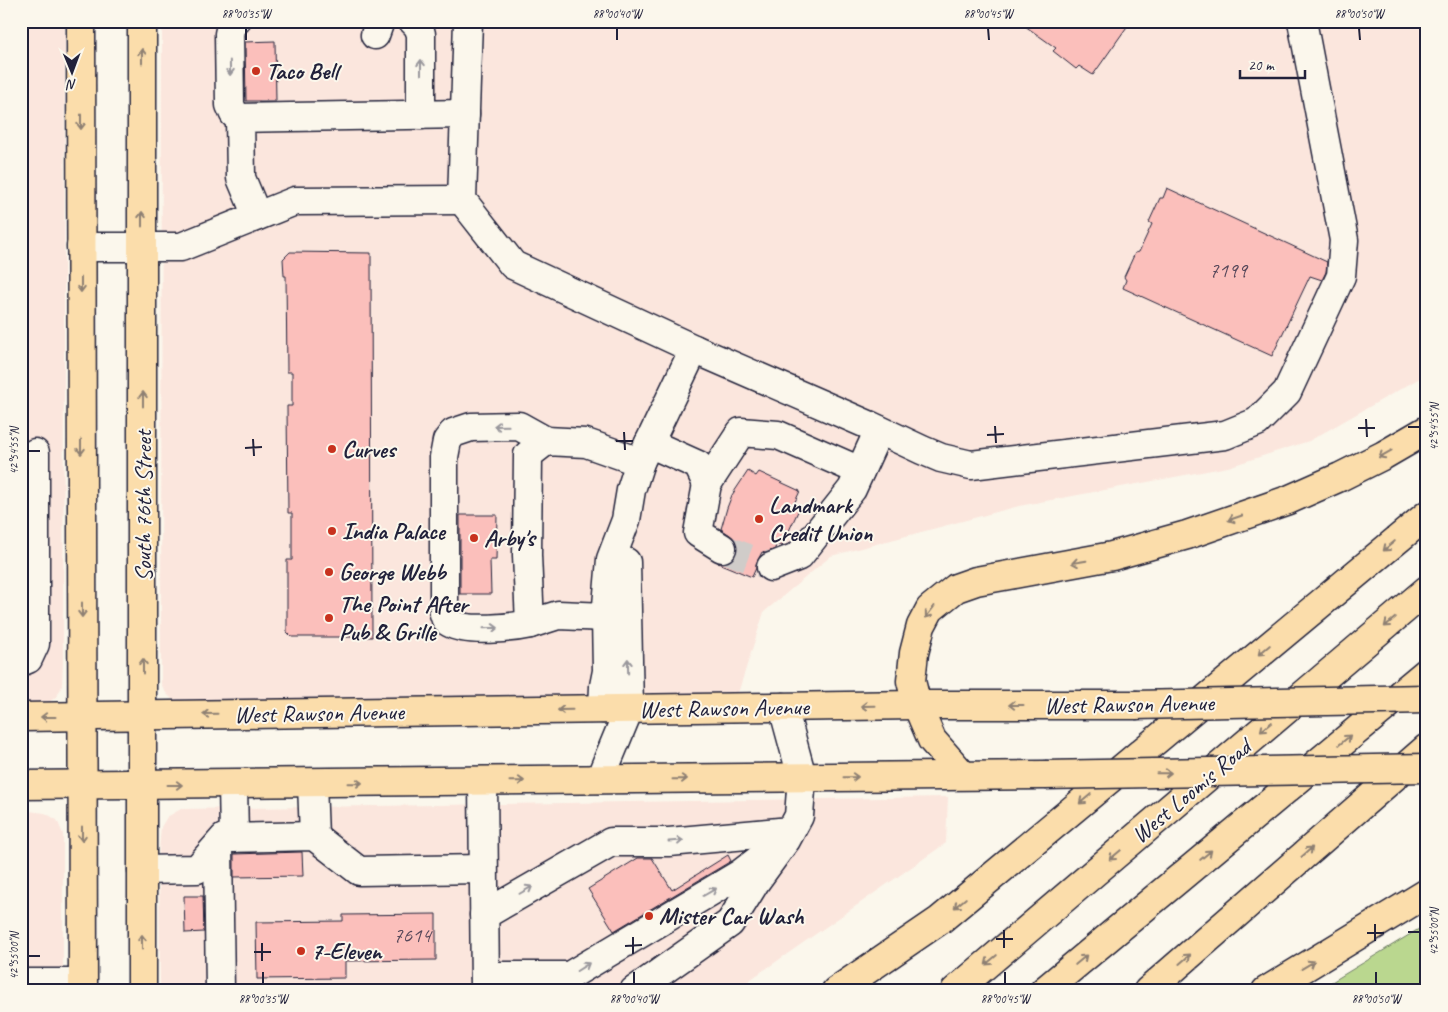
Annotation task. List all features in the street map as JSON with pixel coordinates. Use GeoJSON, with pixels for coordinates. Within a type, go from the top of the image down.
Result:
{"type":"FeatureCollection","features":[{"type":"Feature","properties":{"kind":"main road"},"geometry":{"type":"LineString","coordinates":[[81,21],[82,987]]}},
{"type":"Feature","properties":{"kind":"main road","name":"South 76th Street"},"geometry":{"type":"LineString","coordinates":[[142,21],[142,991]]}},
{"type":"Feature","properties":{"kind":"main road"},"geometry":{"type":"LineString","coordinates":[[964,775],[932,740],[916,705],[911,681],[914,653],[921,626],[930,609],[956,588],[976,581],[1112,556],[1187,535],[1288,500],[1384,455],[1427,430]]}},
{"type":"Feature","properties":{"kind":"main road"},"geometry":{"type":"LineString","coordinates":[[836,991],[940,920],[1427,515]]}},
{"type":"Feature","properties":{"kind":"main road","name":"West Loomis Road"},"geometry":{"type":"LineString","coordinates":[[955,991],[1427,590]]}},
{"type":"Feature","properties":{"kind":"main road"},"geometry":{"type":"LineString","coordinates":[[1044,991],[1427,672]]}},
{"type":"Feature","properties":{"kind":"main road","name":"West Rawson Avenue"},"geometry":{"type":"LineString","coordinates":[[21,717],[916,705],[1135,705],[1427,699]]}},
{"type":"Feature","properties":{"kind":"main road"},"geometry":{"type":"LineString","coordinates":[[1148,991],[1427,748]]}},
{"type":"Feature","properties":{"kind":"main road"},"geometry":{"type":"LineString","coordinates":[[21,785],[1045,775],[1427,768]]}},
{"type":"Feature","properties":{"kind":"main road"},"geometry":{"type":"LineString","coordinates":[[1266,991],[1427,893]]}},
{"type":"Feature","properties":{"kind":"lane"},"geometry":{"type":"LineString","coordinates":[[236,21],[231,25],[229,34],[230,105],[234,114],[240,118],[465,114]]}},
{"type":"Feature","properties":{"kind":"lane"},"geometry":{"type":"LineString","coordinates":[[413,21],[418,26],[421,34],[421,115]]}},
{"type":"Feature","properties":{"kind":"lane"},"geometry":{"type":"LineString","coordinates":[[468,21],[462,200],[513,265],[941,458],[971,465],[1225,435],[1257,422],[1287,392],[1341,276],[1344,240],[1302,21]]}},
{"type":"Feature","properties":{"kind":"lane"},"geometry":{"type":"LineString","coordinates":[[240,118],[241,178],[257,216]]}},
{"type":"Feature","properties":{"kind":"lane"},"geometry":{"type":"LineString","coordinates":[[81,247],[182,247],[295,201],[462,200]]}},
{"type":"Feature","properties":{"kind":"lane"},"geometry":{"type":"LineString","coordinates":[[600,780],[616,709],[626,520],[631,490],[644,452],[694,348]]}},
{"type":"Feature","properties":{"kind":"lane"},"geometry":{"type":"LineString","coordinates":[[606,616],[558,615],[515,628],[459,627],[446,619],[444,614],[444,457],[447,441],[453,433],[471,427],[519,426],[546,441],[644,452],[698,465],[707,484]]}},
{"type":"Feature","properties":{"kind":"lane"},"geometry":{"type":"LineString","coordinates":[[771,568],[798,556],[852,489],[879,430]]}},
{"type":"Feature","properties":{"kind":"lane"},"geometry":{"type":"LineString","coordinates":[[722,548],[698,534],[707,484],[741,432],[778,435],[860,471]]}},
{"type":"Feature","properties":{"kind":"lane"},"geometry":{"type":"LineString","coordinates":[[530,624],[527,555],[528,455],[546,441]]}},
{"type":"Feature","properties":{"kind":"lane"},"geometry":{"type":"LineString","coordinates":[[21,662],[28,659],[35,644],[35,453]]}},
{"type":"Feature","properties":{"kind":"lane"},"geometry":{"type":"LineString","coordinates":[[616,709],[604,686],[607,671],[606,616],[611,559],[626,520]]}},
{"type":"Feature","properties":{"kind":"lane"},"geometry":{"type":"LineString","coordinates":[[634,991],[730,923],[799,816],[802,777],[784,707]]}},
{"type":"Feature","properties":{"kind":"lane"},"geometry":{"type":"LineString","coordinates":[[483,781],[485,983],[569,976],[740,874],[788,835]]}},
{"type":"Feature","properties":{"kind":"lane"},"geometry":{"type":"LineString","coordinates":[[312,783],[314,836]]}},
{"type":"Feature","properties":{"kind":"lane"},"geometry":{"type":"LineString","coordinates":[[220,991],[226,842],[233,784]]}},
{"type":"Feature","properties":{"kind":"lane"},"geometry":{"type":"LineString","coordinates":[[484,915],[611,842],[668,842],[788,835]]}},
{"type":"Feature","properties":{"kind":"lane"},"geometry":{"type":"LineString","coordinates":[[142,870],[197,869],[226,842],[314,836],[359,871],[483,869]]}},
{"type":"Feature","properties":{"kind":"lane"},"geometry":{"type":"LineString","coordinates":[[21,983],[82,987]]}},
{"type":"Feature","properties":{"kind":"shaded area"},"geometry":{"type":"Polygon","coordinates":[[[21,21],[65,21],[62,686],[57,696],[48,703],[21,706],[21,21]]]}},
{"type":"Feature","properties":{"kind":"shaded area"},"geometry":{"type":"Polygon","coordinates":[[[162,21],[1427,21],[1427,374],[1309,441],[1228,467],[1019,506],[831,556],[764,612],[738,693],[186,704],[173,700],[161,684],[162,21]]]}},
{"type":"Feature","properties":{"kind":"shaded area"},"geometry":{"type":"Polygon","coordinates":[[[948,797],[946,843],[734,991],[160,991],[159,850],[161,827],[167,817],[181,809],[948,797]]]}},
{"type":"Feature","properties":{"kind":"shaded area"},"geometry":{"type":"Polygon","coordinates":[[[21,810],[45,813],[57,820],[63,834],[63,991],[21,991],[21,810]]]}},
{"type":"Feature","properties":{"kind":"green space"},"geometry":{"type":"Polygon","coordinates":[[[1427,924],[1427,991],[1317,991],[1427,924]]]}},
{"type":"Feature","properties":{"kind":"building"},"geometry":{"type":"Polygon","coordinates":[[[1018,21],[1131,21],[1093,75],[1079,66],[1076,69],[1053,51],[1056,48],[1018,21]]]}},
{"type":"Feature","properties":{"kind":"building","name":"Taco Bell"},"geometry":{"type":"Polygon","coordinates":[[[275,41],[276,101],[246,101],[245,42],[275,41]]]}},
{"type":"Feature","properties":{"kind":"building"},"geometry":{"type":"Polygon","coordinates":[[[1167,188],[1327,262],[1326,272],[1322,280],[1310,276],[1272,356],[1123,288],[1126,280],[1124,277],[1135,253],[1139,252],[1152,224],[1149,222],[1160,198],[1163,198],[1167,188]]]}},
{"type":"Feature","properties":{"kind":"building"},"geometry":{"type":"Polygon","coordinates":[[[290,252],[371,253],[372,637],[292,637],[287,632],[287,560],[292,560],[292,513],[288,513],[287,406],[292,406],[292,372],[287,372],[286,276],[284,276],[283,259],[290,252]]]}},
{"type":"Feature","properties":{"kind":"building","name":"Landmark Credit Union"},"geometry":{"type":"Polygon","coordinates":[[[748,471],[756,476],[759,472],[800,491],[794,504],[800,507],[782,546],[776,544],[775,549],[765,553],[762,552],[752,577],[718,563],[729,562],[735,556],[738,548],[736,540],[721,529],[732,495],[748,471]]]}},
{"type":"Feature","properties":{"kind":"building","name":"Arby's"},"geometry":{"type":"Polygon","coordinates":[[[460,515],[497,515],[496,560],[490,560],[491,594],[460,594],[460,515]]]}},
{"type":"Feature","properties":{"kind":"building"},"geometry":{"type":"Polygon","coordinates":[[[302,852],[303,876],[234,877],[234,854],[302,852]]]}},
{"type":"Feature","properties":{"kind":"building"},"geometry":{"type":"Polygon","coordinates":[[[728,855],[731,861],[614,931],[588,889],[638,858],[652,858],[672,890],[728,855]]]}},
{"type":"Feature","properties":{"kind":"building"},"geometry":{"type":"Polygon","coordinates":[[[184,896],[203,896],[204,932],[185,933],[184,896]]]}},
{"type":"Feature","properties":{"kind":"building"},"geometry":{"type":"Polygon","coordinates":[[[436,914],[436,960],[345,961],[345,978],[257,979],[256,922],[343,921],[343,915],[436,914]]]}},
{"type":"Feature","properties":{"kind":"tunnel"},"geometry":{"type":"LineString","coordinates":[[722,548],[771,567]]}},
{"type":"Feature","properties":{"kind":"place","name":"Taco Bell"},"geometry":{"type":"Point","coordinates":[256,71]}},
{"type":"Feature","properties":{"kind":"place","name":"Curves"},"geometry":{"type":"Point","coordinates":[332,449]}},
{"type":"Feature","properties":{"kind":"place","name":"Landmark Credit Union"},"geometry":{"type":"Point","coordinates":[759,519]}},
{"type":"Feature","properties":{"kind":"place","name":"India Palace"},"geometry":{"type":"Point","coordinates":[332,531]}},
{"type":"Feature","properties":{"kind":"place","name":"Arby's"},"geometry":{"type":"Point","coordinates":[474,538]}},
{"type":"Feature","properties":{"kind":"place","name":"George Webb"},"geometry":{"type":"Point","coordinates":[329,572]}},
{"type":"Feature","properties":{"kind":"place","name":"The Point After Pub & Grille"},"geometry":{"type":"Point","coordinates":[329,618]}},
{"type":"Feature","properties":{"kind":"place","name":"Mister Car Wash"},"geometry":{"type":"Point","coordinates":[649,916]}},
{"type":"Feature","properties":{"kind":"place","name":"7-Eleven"},"geometry":{"type":"Point","coordinates":[301,951]}}]}
